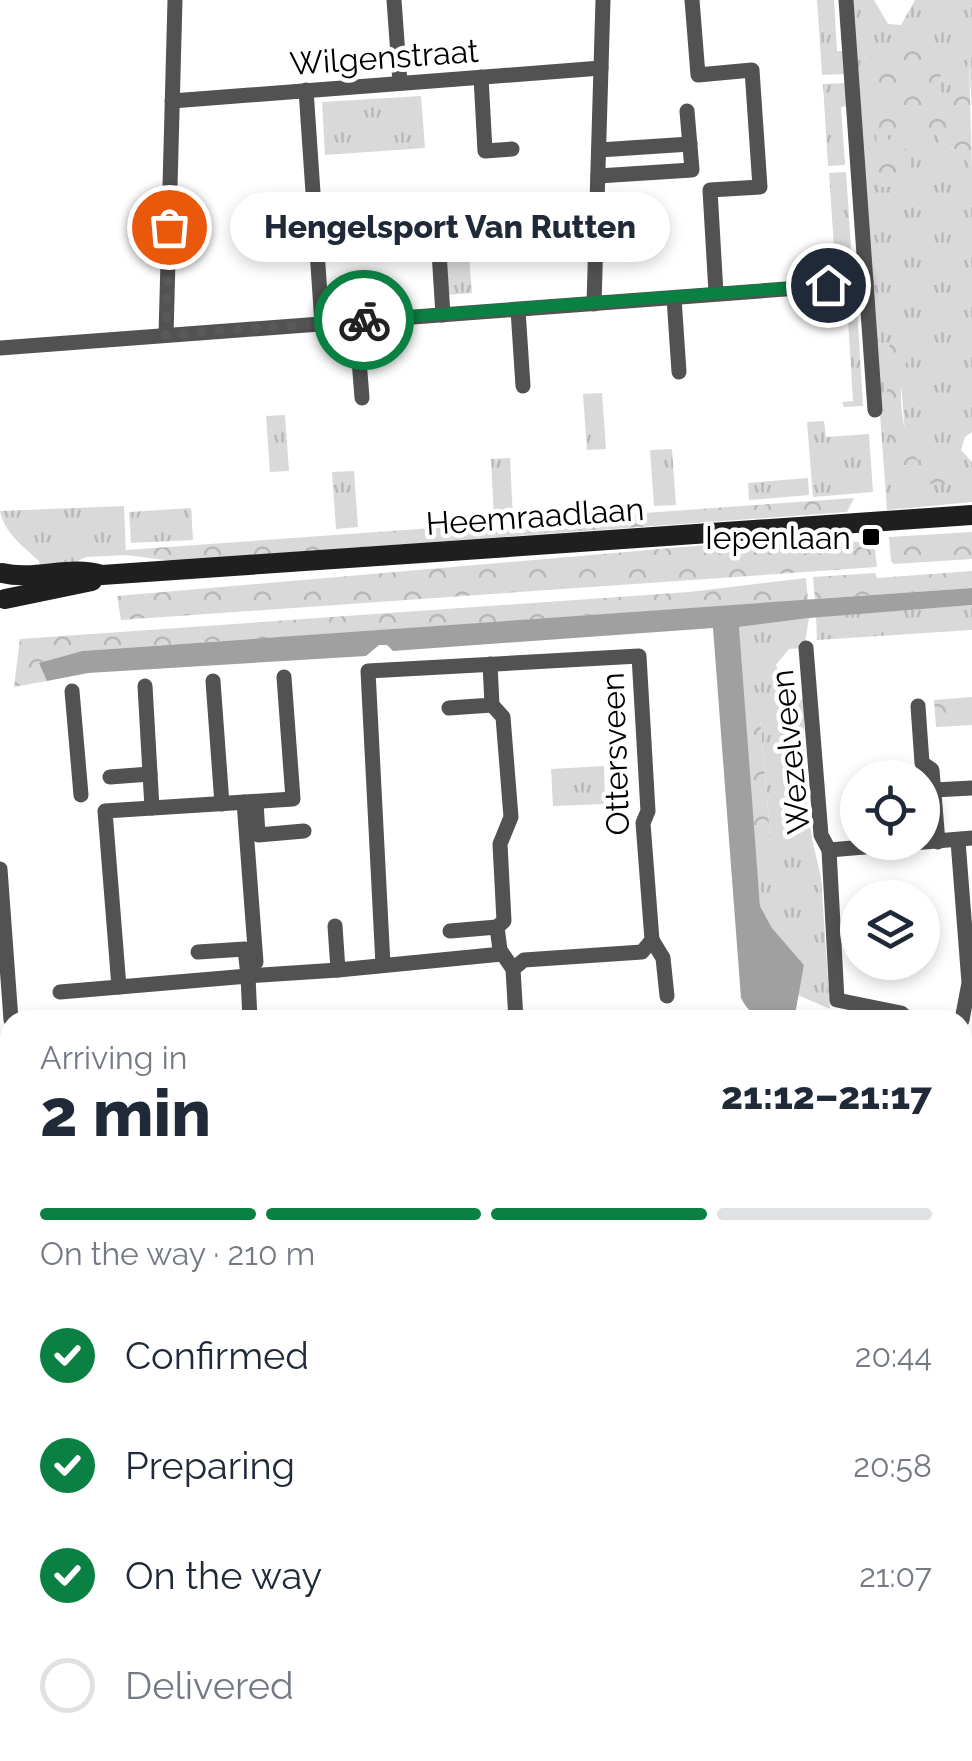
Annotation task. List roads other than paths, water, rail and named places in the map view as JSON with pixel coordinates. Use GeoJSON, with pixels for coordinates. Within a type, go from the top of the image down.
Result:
{"type":"FeatureCollection","features":[{"type":"Feature","properties":{"kind":"main road","name":"Heemraadlaan"},"geometry":{"type":"LineString","coordinates":[[1,572],[29,575],[89,571],[102,575],[972,515]]}},
{"type":"Feature","properties":{"kind":"main road"},"geometry":{"type":"LineString","coordinates":[[1,572],[2,604]]}},
{"type":"Feature","properties":{"kind":"main road","name":"Heemraadlaan"},"geometry":{"type":"LineString","coordinates":[[2,604],[102,575]]}},
{"type":"Feature","properties":{"kind":"street"},"geometry":{"type":"LineString","coordinates":[[166,335],[175,0]]}},
{"type":"Feature","properties":{"kind":"street"},"geometry":{"type":"LineString","coordinates":[[394,0],[400,83]]}},
{"type":"Feature","properties":{"kind":"street"},"geometry":{"type":"LineString","coordinates":[[594,304],[603,0]]}},
{"type":"Feature","properties":{"kind":"street"},"geometry":{"type":"LineString","coordinates":[[692,0],[698,74],[752,70],[760,186],[710,190],[716,293]]}},
{"type":"Feature","properties":{"kind":"street"},"geometry":{"type":"LineString","coordinates":[[846,0],[876,410]]}},
{"type":"Feature","properties":{"kind":"street","name":"Wilgenstraat"},"geometry":{"type":"LineString","coordinates":[[172,100],[601,68]]}},
{"type":"Feature","properties":{"kind":"street"},"geometry":{"type":"LineString","coordinates":[[481,77],[484,151],[512,149]]}},
{"type":"Feature","properties":{"kind":"street"},"geometry":{"type":"LineString","coordinates":[[306,90],[322,324]]}},
{"type":"Feature","properties":{"kind":"street"},"geometry":{"type":"LineString","coordinates":[[598,176],[692,170],[687,111]]}},
{"type":"Feature","properties":{"kind":"street"},"geometry":{"type":"LineString","coordinates":[[599,150],[690,144]]}},
{"type":"Feature","properties":{"kind":"street"},"geometry":{"type":"LineString","coordinates":[[443,315],[436,205],[468,203]]}},
{"type":"Feature","properties":{"kind":"street"},"geometry":{"type":"LineString","coordinates":[[0,348],[866,283]]}},
{"type":"Feature","properties":{"kind":"street"},"geometry":{"type":"LineString","coordinates":[[674,298],[679,372]]}},
{"type":"Feature","properties":{"kind":"street"},"geometry":{"type":"LineString","coordinates":[[518,310],[523,386]]}},
{"type":"Feature","properties":{"kind":"street"},"geometry":{"type":"LineString","coordinates":[[356,321],[362,398]]}},
{"type":"Feature","properties":{"kind":"street","name":"Wezelveen"},"geometry":{"type":"LineString","coordinates":[[806,648],[821,835],[829,850],[838,1000],[887,1010]]}},
{"type":"Feature","properties":{"kind":"street","name":"Ottersveen"},"geometry":{"type":"LineString","coordinates":[[383,964],[368,671],[639,656],[648,810],[643,823],[652,940],[663,958],[667,996]]}},
{"type":"Feature","properties":{"kind":"street"},"geometry":{"type":"LineString","coordinates":[[450,930],[497,927],[504,921],[500,844],[511,817],[503,717],[492,705],[490,664]]}},
{"type":"Feature","properties":{"kind":"street"},"geometry":{"type":"LineString","coordinates":[[119,987],[105,811],[293,799],[284,677]]}},
{"type":"Feature","properties":{"kind":"street"},"geometry":{"type":"LineString","coordinates":[[213,682],[222,804]]}},
{"type":"Feature","properties":{"kind":"street"},"geometry":{"type":"LineString","coordinates":[[145,686],[152,808]]}},
{"type":"Feature","properties":{"kind":"street"},"geometry":{"type":"LineString","coordinates":[[72,691],[81,796]]}},
{"type":"Feature","properties":{"kind":"street"},"geometry":{"type":"LineString","coordinates":[[449,708],[492,705]]}},
{"type":"Feature","properties":{"kind":"street"},"geometry":{"type":"LineString","coordinates":[[918,706],[922,760]]}},
{"type":"Feature","properties":{"kind":"street"},"geometry":{"type":"LineString","coordinates":[[110,777],[150,774]]}},
{"type":"Feature","properties":{"kind":"street"},"geometry":{"type":"LineString","coordinates":[[940,790],[972,788]]}},
{"type":"Feature","properties":{"kind":"street"},"geometry":{"type":"LineString","coordinates":[[250,802],[258,835],[304,831]]}},
{"type":"Feature","properties":{"kind":"street"},"geometry":{"type":"LineString","coordinates":[[250,802],[250,1010]]}},
{"type":"Feature","properties":{"kind":"street","name":"Wezelveen"},"geometry":{"type":"LineString","coordinates":[[940,842],[965,840],[969,983],[964,1010]]}},
{"type":"Feature","properties":{"kind":"street","name":"Wezelveen"},"geometry":{"type":"LineString","coordinates":[[829,850],[840,849]]}},
{"type":"Feature","properties":{"kind":"street"},"geometry":{"type":"LineString","coordinates":[[0,868],[10,1010]]}},
{"type":"Feature","properties":{"kind":"street"},"geometry":{"type":"LineString","coordinates":[[335,926],[338,970]]}},
{"type":"Feature","properties":{"kind":"street"},"geometry":{"type":"LineString","coordinates":[[497,927],[502,954],[514,969],[516,1010]]}},
{"type":"Feature","properties":{"kind":"street"},"geometry":{"type":"LineString","coordinates":[[514,969],[524,960],[642,952],[652,940]]}},
{"type":"Feature","properties":{"kind":"street"},"geometry":{"type":"LineString","coordinates":[[198,952],[246,949],[252,976]]}},
{"type":"Feature","properties":{"kind":"street"},"geometry":{"type":"LineString","coordinates":[[60,992],[502,954]]}},
{"type":"Feature","properties":{"kind":"place","name":"Hengelsport Van Rutten"},"geometry":{"type":"Point","coordinates":[169,227]}},
{"type":"Feature","properties":{"kind":"place","name":"Iepenlaan"},"geometry":{"type":"Point","coordinates":[871,537]}}]}
